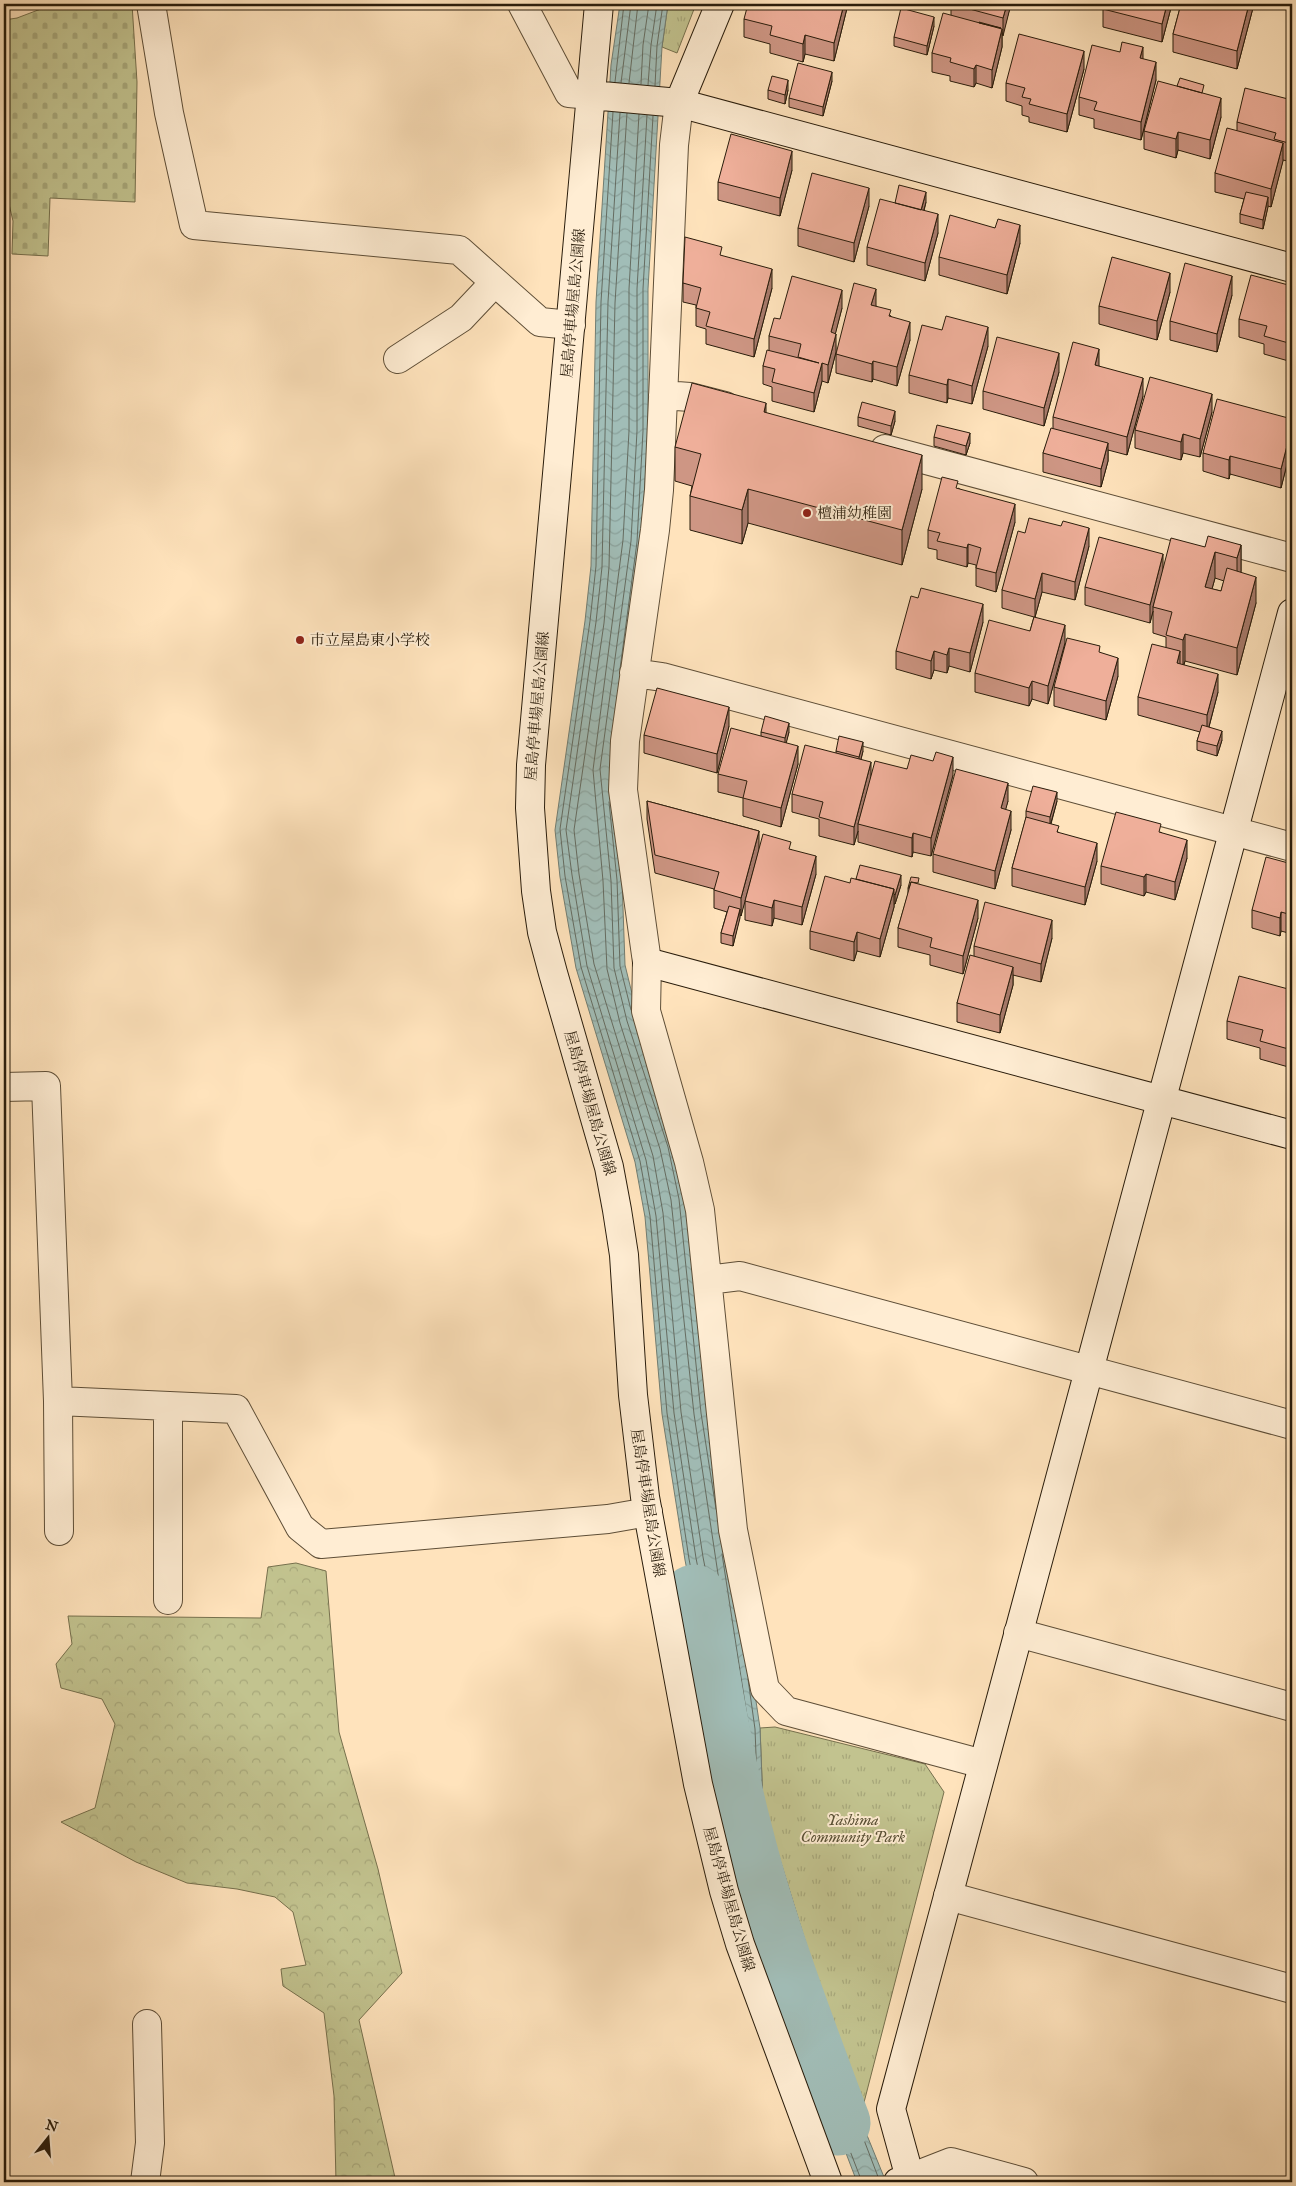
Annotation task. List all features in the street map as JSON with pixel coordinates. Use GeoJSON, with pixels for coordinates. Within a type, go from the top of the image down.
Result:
{"type":"FeatureCollection","features":[{"type":"Feature","properties":{"kind":"street"},"geometry":{"type":"LineString","coordinates":[[151,4],[170,113],[194,225],[459,250],[540,322],[571,325]]}},
{"type":"Feature","properties":{"kind":"street"},"geometry":{"type":"LineString","coordinates":[[522,4],[569,92],[679,103],[1292,268]]}},
{"type":"Feature","properties":{"kind":"street","name":"屋島停車場屋島公園線"},"geometry":{"type":"LineString","coordinates":[[599,4],[531,765],[532,849],[542,932],[608,1167],[617,1210],[624,1264],[634,1403],[648,1512],[686,1730],[724,1891],[740,1944],[828,2182]]}},
{"type":"Feature","properties":{"kind":"street"},"geometry":{"type":"LineString","coordinates":[[720,4],[679,103],[674,145],[656,524],[625,741],[623,790],[646,962],[646,1011],[695,1186],[701,1218],[733,1530],[765,1689],[786,1711],[983,1764]]}},
{"type":"Feature","properties":{"kind":"street"},"geometry":{"type":"LineString","coordinates":[[398,359],[462,318],[495,282]]}},
{"type":"Feature","properties":{"kind":"street"},"geometry":{"type":"LineString","coordinates":[[663,395],[690,397],[748,412]]}},
{"type":"Feature","properties":{"kind":"street"},"geometry":{"type":"LineString","coordinates":[[862,443],[1292,558]]}},
{"type":"Feature","properties":{"kind":"street"},"geometry":{"type":"LineString","coordinates":[[1024,2182],[951,2162],[907,2181],[891,2108],[1292,613]]}},
{"type":"Feature","properties":{"kind":"street"},"geometry":{"type":"LineString","coordinates":[[634,673],[671,680],[1292,847]]}},
{"type":"Feature","properties":{"kind":"street"},"geometry":{"type":"LineString","coordinates":[[646,962],[1292,1135]]}},
{"type":"Feature","properties":{"kind":"street"},"geometry":{"type":"LineString","coordinates":[[4,1086],[46,1086],[58,1401],[59,1531]]}},
{"type":"Feature","properties":{"kind":"street"},"geometry":{"type":"LineString","coordinates":[[708,1280],[740,1276],[1292,1425]]}},
{"type":"Feature","properties":{"kind":"street"},"geometry":{"type":"LineString","coordinates":[[58,1401],[236,1409],[300,1527],[321,1544],[608,1520],[648,1512]]}},
{"type":"Feature","properties":{"kind":"street"},"geometry":{"type":"LineString","coordinates":[[168,1406],[168,1600]]}},
{"type":"Feature","properties":{"kind":"street"},"geometry":{"type":"LineString","coordinates":[[1018,1633],[1292,1707]]}},
{"type":"Feature","properties":{"kind":"street"},"geometry":{"type":"LineString","coordinates":[[948,1896],[1292,1989]]}},
{"type":"Feature","properties":{"kind":"street"},"geometry":{"type":"LineString","coordinates":[[145,2182],[150,2143],[146,2024]]}},
{"type":"Feature","properties":{"kind":"green space"},"geometry":{"type":"Polygon","coordinates":[[[54,4],[132,4],[137,82],[135,202],[50,198],[48,256],[12,254],[13,221],[4,183],[4,20],[17,18],[54,4]]]}},
{"type":"Feature","properties":{"kind":"green space"},"geometry":{"type":"Polygon","coordinates":[[[668,4],[696,4],[677,53],[662,47],[668,4]]]}},
{"type":"Feature","properties":{"kind":"green space"},"geometry":{"type":"Polygon","coordinates":[[[296,1563],[326,1571],[339,1732],[378,1869],[402,1973],[359,2020],[396,2182],[336,2182],[334,2096],[324,2013],[283,1986],[281,1969],[306,1965],[293,1912],[275,1897],[237,1889],[187,1883],[136,1862],[61,1822],[95,1808],[115,1724],[102,1699],[61,1688],[56,1664],[72,1644],[68,1616],[261,1618],[268,1567],[296,1563]]]}},
{"type":"Feature","properties":{"kind":"green space","name":"Yashima Community Park"},"geometry":{"type":"Polygon","coordinates":[[[775,1727],[925,1764],[944,1792],[860,2118],[763,1805],[760,1728],[775,1727]]]}},
{"type":"Feature","properties":{"kind":"water"},"geometry":{"type":"Polygon","coordinates":[[[620,4],[668,4],[662,47],[648,289],[648,431],[622,880],[625,965],[638,1018],[679,1144],[713,1412],[760,1728],[763,1805],[860,2118],[886,2182],[857,2182],[836,2127],[736,1823],[685,1560],[662,1414],[645,1217],[635,1162],[576,968],[560,877],[555,830],[591,566],[596,302],[611,65],[620,4]]]}},
{"type":"Feature","properties":{"kind":"building"},"geometry":{"type":"Polygon","coordinates":[[[748,4],[844,4],[834,43],[805,35],[803,44],[770,35],[772,26],[744,19],[748,4]]]}},
{"type":"Feature","properties":{"kind":"building"},"geometry":{"type":"Polygon","coordinates":[[[951,4],[1007,4],[1003,18],[951,4]]]}},
{"type":"Feature","properties":{"kind":"building"},"geometry":{"type":"Polygon","coordinates":[[[1105,4],[1167,4],[1162,24],[1103,9],[1105,4]]]}},
{"type":"Feature","properties":{"kind":"building"},"geometry":{"type":"Polygon","coordinates":[[[1181,4],[1249,4],[1237,51],[1173,34],[1181,4]]]}},
{"type":"Feature","properties":{"kind":"building"},"geometry":{"type":"Polygon","coordinates":[[[901,8],[934,17],[927,46],[894,37],[901,8]]]}},
{"type":"Feature","properties":{"kind":"building"},"geometry":{"type":"Polygon","coordinates":[[[943,13],[1002,29],[992,70],[976,65],[974,69],[950,62],[951,58],[932,53],[943,13]]]}},
{"type":"Feature","properties":{"kind":"building"},"geometry":{"type":"Polygon","coordinates":[[[1019,34],[1084,51],[1067,114],[1029,104],[1031,99],[1022,97],[1025,88],[1006,83],[1019,34]]]}},
{"type":"Feature","properties":{"kind":"building"},"geometry":{"type":"Polygon","coordinates":[[[1122,42],[1143,47],[1140,58],[1156,62],[1141,122],[1094,110],[1097,102],[1079,97],[1092,45],[1120,52],[1122,42]]]}},
{"type":"Feature","properties":{"kind":"building"},"geometry":{"type":"Polygon","coordinates":[[[798,63],[832,72],[823,107],[789,98],[798,63]]]}},
{"type":"Feature","properties":{"kind":"building"},"geometry":{"type":"Polygon","coordinates":[[[772,76],[788,80],[785,95],[768,90],[772,76]]]}},
{"type":"Feature","properties":{"kind":"building"},"geometry":{"type":"Polygon","coordinates":[[[1180,78],[1204,85],[1202,93],[1177,86],[1180,78]]]}},
{"type":"Feature","properties":{"kind":"building"},"geometry":{"type":"Polygon","coordinates":[[[1158,81],[1221,98],[1210,140],[1178,132],[1176,139],[1144,131],[1158,81]]]}},
{"type":"Feature","properties":{"kind":"building"},"geometry":{"type":"Polygon","coordinates":[[[1245,88],[1292,100],[1292,144],[1274,139],[1276,133],[1237,122],[1245,88]]]}},
{"type":"Feature","properties":{"kind":"building"},"geometry":{"type":"Polygon","coordinates":[[[1227,128],[1283,143],[1271,189],[1215,173],[1227,128]]]}},
{"type":"Feature","properties":{"kind":"building"},"geometry":{"type":"Polygon","coordinates":[[[731,134],[792,151],[780,198],[718,182],[731,134]]]}},
{"type":"Feature","properties":{"kind":"building"},"geometry":{"type":"Polygon","coordinates":[[[812,173],[869,188],[854,243],[798,228],[812,173]]]}},
{"type":"Feature","properties":{"kind":"building"},"geometry":{"type":"Polygon","coordinates":[[[899,185],[926,192],[921,210],[895,203],[899,185]]]}},
{"type":"Feature","properties":{"kind":"building"},"geometry":{"type":"Polygon","coordinates":[[[1246,192],[1268,197],[1263,220],[1240,214],[1246,192]]]}},
{"type":"Feature","properties":{"kind":"building"},"geometry":{"type":"Polygon","coordinates":[[[880,199],[938,214],[925,263],[867,247],[880,199]]]}},
{"type":"Feature","properties":{"kind":"building"},"geometry":{"type":"Polygon","coordinates":[[[950,215],[995,228],[998,219],[1020,225],[1007,275],[939,257],[950,215]]]}},
{"type":"Feature","properties":{"kind":"building"},"geometry":{"type":"Polygon","coordinates":[[[685,237],[722,247],[720,255],[772,269],[754,339],[706,326],[710,312],[696,308],[701,288],[683,283],[685,237]]]}},
{"type":"Feature","properties":{"kind":"building"},"geometry":{"type":"Polygon","coordinates":[[[1112,257],[1170,273],[1157,321],[1099,306],[1112,257]]]}},
{"type":"Feature","properties":{"kind":"building"},"geometry":{"type":"Polygon","coordinates":[[[1185,263],[1232,276],[1217,334],[1170,321],[1185,263]]]}},
{"type":"Feature","properties":{"kind":"building"},"geometry":{"type":"Polygon","coordinates":[[[1251,275],[1292,286],[1292,344],[1264,336],[1267,326],[1239,319],[1251,275]]]}},
{"type":"Feature","properties":{"kind":"building"},"geometry":{"type":"Polygon","coordinates":[[[792,276],[842,290],[831,332],[836,334],[828,365],[822,363],[814,393],[772,382],[775,369],[763,366],[767,350],[819,363],[798,357],[801,344],[769,336],[774,318],[780,319],[792,276]]]}},
{"type":"Feature","properties":{"kind":"building"},"geometry":{"type":"Polygon","coordinates":[[[854,283],[876,289],[871,305],[891,310],[889,316],[910,322],[897,367],[873,361],[872,364],[836,354],[854,283]]]}},
{"type":"Feature","properties":{"kind":"building"},"geometry":{"type":"Polygon","coordinates":[[[946,316],[988,327],[972,386],[948,379],[947,385],[909,375],[922,325],[942,330],[946,316]]]}},
{"type":"Feature","properties":{"kind":"building"},"geometry":{"type":"Polygon","coordinates":[[[997,337],[1059,353],[1044,408],[983,391],[997,337]]]}},
{"type":"Feature","properties":{"kind":"building"},"geometry":{"type":"Polygon","coordinates":[[[1073,342],[1099,349],[1095,365],[1143,378],[1127,437],[1053,417],[1073,342]]]}},
{"type":"Feature","properties":{"kind":"building"},"geometry":{"type":"Polygon","coordinates":[[[1150,377],[1212,394],[1200,439],[1183,434],[1181,442],[1135,430],[1150,377]]]}},
{"type":"Feature","properties":{"kind":"building"},"geometry":{"type":"Polygon","coordinates":[[[692,383],[766,403],[764,412],[922,455],[902,530],[748,489],[742,510],[690,496],[701,454],[675,447],[692,383]]]}},
{"type":"Feature","properties":{"kind":"building"},"geometry":{"type":"Polygon","coordinates":[[[1217,399],[1292,419],[1292,426],[1281,469],[1230,456],[1229,460],[1203,453],[1217,399]]]}},
{"type":"Feature","properties":{"kind":"building"},"geometry":{"type":"Polygon","coordinates":[[[862,402],[895,411],[891,426],[858,417],[862,402]]]}},
{"type":"Feature","properties":{"kind":"building"},"geometry":{"type":"Polygon","coordinates":[[[937,425],[970,433],[966,446],[934,437],[937,425]]]}},
{"type":"Feature","properties":{"kind":"building"},"geometry":{"type":"Polygon","coordinates":[[[1051,428],[1108,443],[1101,469],[1043,453],[1051,428]]]}},
{"type":"Feature","properties":{"kind":"building"},"geometry":{"type":"Polygon","coordinates":[[[942,477],[958,481],[956,488],[1015,504],[996,573],[976,568],[981,548],[968,544],[967,548],[937,541],[940,533],[928,530],[942,477]]]}},
{"type":"Feature","properties":{"kind":"building"},"geometry":{"type":"Polygon","coordinates":[[[1029,518],[1061,526],[1063,521],[1089,528],[1075,582],[1042,573],[1035,599],[1002,590],[1018,531],[1025,533],[1029,518]]]}},
{"type":"Feature","properties":{"kind":"building"},"geometry":{"type":"Polygon","coordinates":[[[1208,536],[1241,545],[1237,558],[1215,552],[1205,587],[1221,591],[1227,568],[1256,577],[1237,648],[1185,634],[1183,640],[1166,635],[1172,612],[1153,607],[1171,538],[1205,547],[1208,536]]]}},
{"type":"Feature","properties":{"kind":"building"},"geometry":{"type":"Polygon","coordinates":[[[1099,537],[1163,554],[1150,605],[1085,587],[1099,537]]]}},
{"type":"Feature","properties":{"kind":"building"},"geometry":{"type":"Polygon","coordinates":[[[921,588],[983,604],[970,653],[949,648],[947,655],[934,651],[931,661],[896,651],[911,596],[918,598],[921,588]]]}},
{"type":"Feature","properties":{"kind":"building"},"geometry":{"type":"Polygon","coordinates":[[[1034,617],[1065,625],[1048,686],[1032,681],[1029,688],[975,673],[989,620],[1030,631],[1034,617]]]}},
{"type":"Feature","properties":{"kind":"building"},"geometry":{"type":"Polygon","coordinates":[[[1067,638],[1100,646],[1099,652],[1118,658],[1106,701],[1054,687],[1067,638]]]}},
{"type":"Feature","properties":{"kind":"building"},"geometry":{"type":"Polygon","coordinates":[[[1152,644],[1180,651],[1177,663],[1218,674],[1207,715],[1138,697],[1152,644]]]}},
{"type":"Feature","properties":{"kind":"building"},"geometry":{"type":"Polygon","coordinates":[[[657,688],[729,707],[717,754],[644,735],[657,688]]]}},
{"type":"Feature","properties":{"kind":"building"},"geometry":{"type":"Polygon","coordinates":[[[765,716],[789,723],[785,738],[761,732],[765,716]]]}},
{"type":"Feature","properties":{"kind":"building"},"geometry":{"type":"Polygon","coordinates":[[[1202,725],[1222,731],[1217,746],[1197,741],[1202,725]]]}},
{"type":"Feature","properties":{"kind":"building"},"geometry":{"type":"Polygon","coordinates":[[[731,728],[798,746],[781,808],[743,798],[747,781],[718,774],[731,728]]]}},
{"type":"Feature","properties":{"kind":"building"},"geometry":{"type":"Polygon","coordinates":[[[839,736],[863,742],[859,757],[836,751],[839,736]]]}},
{"type":"Feature","properties":{"kind":"building"},"geometry":{"type":"Polygon","coordinates":[[[805,745],[871,762],[854,827],[819,817],[823,802],[792,794],[805,745]]]}},
{"type":"Feature","properties":{"kind":"building"},"geometry":{"type":"Polygon","coordinates":[[[936,752],[953,757],[931,838],[913,833],[912,838],[858,824],[875,761],[907,769],[911,755],[933,761],[936,752]]]}},
{"type":"Feature","properties":{"kind":"building"},"geometry":{"type":"Polygon","coordinates":[[[956,769],[1008,783],[1001,808],[1011,811],[995,871],[933,854],[956,769]]]}},
{"type":"Feature","properties":{"kind":"building"},"geometry":{"type":"Polygon","coordinates":[[[1033,786],[1057,792],[1050,817],[1026,811],[1033,786]]]}},
{"type":"Feature","properties":{"kind":"building"},"geometry":{"type":"Polygon","coordinates":[[[647,801],[759,831],[741,898],[714,890],[719,872],[655,855],[647,801]]]}},
{"type":"Feature","properties":{"kind":"building"},"geometry":{"type":"Polygon","coordinates":[[[1116,812],[1161,824],[1159,832],[1187,840],[1175,882],[1146,874],[1144,877],[1101,866],[1116,812]]]}},
{"type":"Feature","properties":{"kind":"building"},"geometry":{"type":"Polygon","coordinates":[[[1026,817],[1059,826],[1057,832],[1097,843],[1085,887],[1012,868],[1026,817]]]}},
{"type":"Feature","properties":{"kind":"building"},"geometry":{"type":"Polygon","coordinates":[[[763,834],[791,842],[789,849],[816,856],[802,907],[774,900],[772,908],[745,901],[763,834]]]}},
{"type":"Feature","properties":{"kind":"building"},"geometry":{"type":"Polygon","coordinates":[[[1266,857],[1292,864],[1292,915],[1281,912],[1280,918],[1252,910],[1266,857]]]}},
{"type":"Feature","properties":{"kind":"building"},"geometry":{"type":"Polygon","coordinates":[[[860,865],[901,875],[895,895],[894,889],[856,879],[860,865]]]}},
{"type":"Feature","properties":{"kind":"building"},"geometry":{"type":"Polygon","coordinates":[[[825,876],[850,883],[851,878],[894,889],[880,939],[857,932],[854,942],[810,931],[825,876]]]}},
{"type":"Feature","properties":{"kind":"building"},"geometry":{"type":"Polygon","coordinates":[[[911,877],[919,878],[918,883],[911,882],[908,888],[911,877]]]}},
{"type":"Feature","properties":{"kind":"building"},"geometry":{"type":"Polygon","coordinates":[[[911,882],[978,900],[963,956],[930,947],[932,938],[898,928],[911,882]]]}},
{"type":"Feature","properties":{"kind":"building"},"geometry":{"type":"Polygon","coordinates":[[[985,902],[1052,920],[1041,964],[974,946],[985,902]]]}},
{"type":"Feature","properties":{"kind":"building"},"geometry":{"type":"Polygon","coordinates":[[[729,906],[740,909],[733,936],[721,933],[729,906]]]}},
{"type":"Feature","properties":{"kind":"building"},"geometry":{"type":"Polygon","coordinates":[[[970,955],[1013,967],[1000,1015],[957,1003],[970,955]]]}},
{"type":"Feature","properties":{"kind":"building"},"geometry":{"type":"Polygon","coordinates":[[[1239,976],[1292,990],[1292,1050],[1260,1041],[1263,1030],[1227,1021],[1239,976]]]}},
{"type":"Feature","properties":{"kind":"waterway"},"geometry":{"type":"LineString","coordinates":[[694,1597],[720,1744],[750,1869],[785,1979],[838,2123]]}},
{"type":"Feature","properties":{"kind":"place","name":"檀浦幼稚園"},"geometry":{"type":"Point","coordinates":[807,513]}},
{"type":"Feature","properties":{"kind":"place","name":"市立屋島東小学校"},"geometry":{"type":"Point","coordinates":[300,640]}}]}
